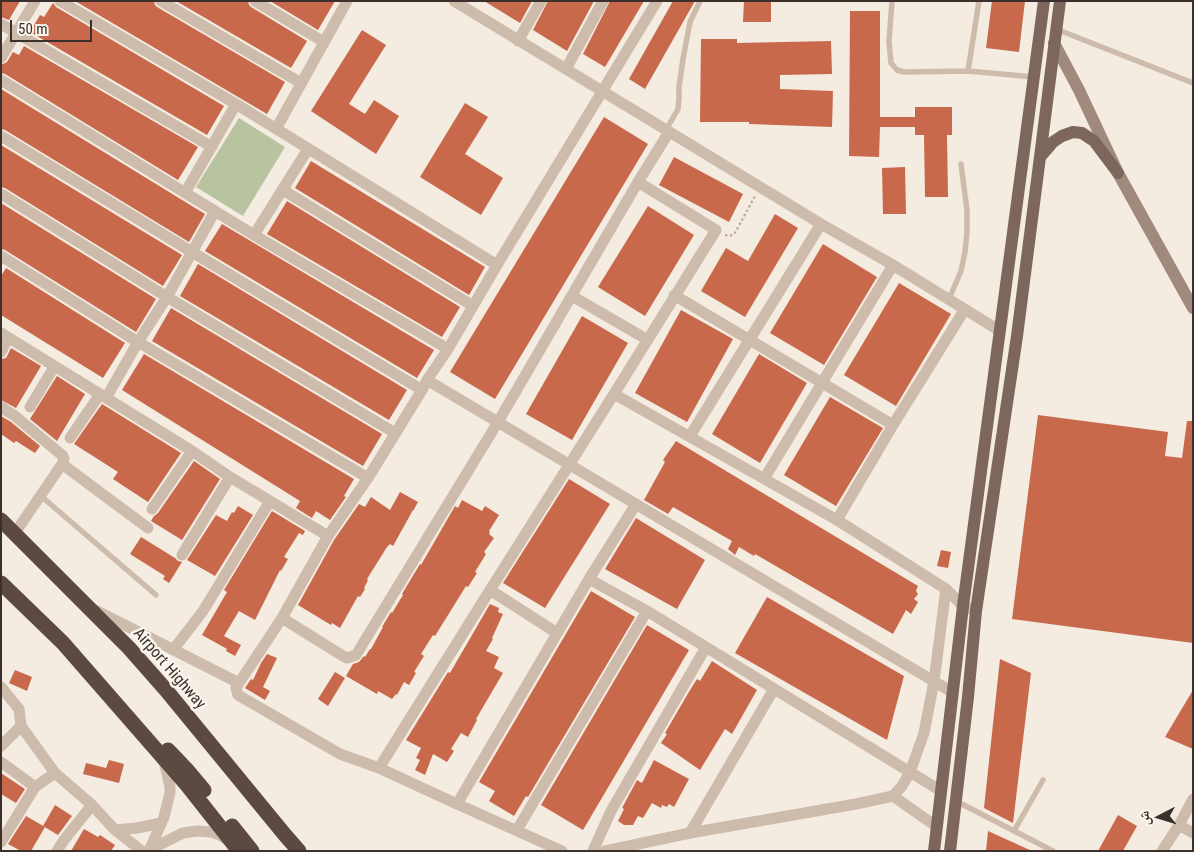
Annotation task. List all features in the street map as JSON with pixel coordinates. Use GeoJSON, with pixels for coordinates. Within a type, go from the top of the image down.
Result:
{"type":"FeatureCollection","features":[{"type":"Feature","properties":{"kind":"highway","name":"Airport Highway"},"geometry":{"type":"LineString","coordinates":[[1,520],[87,605],[166,690],[297,851]]}},
{"type":"Feature","properties":{"kind":"highway"},"geometry":{"type":"LineString","coordinates":[[1,582],[64,643],[188,771],[252,851]]}},
{"type":"Feature","properties":{"kind":"highway"},"geometry":{"type":"LineString","coordinates":[[64,643],[164,761],[187,785],[237,848]]}},
{"type":"Feature","properties":{"kind":"main road"},"geometry":{"type":"LineString","coordinates":[[934,851],[963,606],[1044,1]]}},
{"type":"Feature","properties":{"kind":"main road"},"geometry":{"type":"LineString","coordinates":[[950,851],[976,611],[1017,336],[1060,1]]}},
{"type":"Feature","properties":{"kind":"main road"},"geometry":{"type":"LineString","coordinates":[[1054,42],[1118,173],[1193,308]]}},
{"type":"Feature","properties":{"kind":"main road"},"geometry":{"type":"LineString","coordinates":[[1040,158],[1053,142],[1062,136],[1073,132],[1082,133],[1094,141],[1118,173]]}},
{"type":"Feature","properties":{"kind":"street"},"geometry":{"type":"LineString","coordinates":[[1,58],[35,1]]}},
{"type":"Feature","properties":{"kind":"street"},"geometry":{"type":"LineString","coordinates":[[60,1],[236,104],[497,265]]}},
{"type":"Feature","properties":{"kind":"street"},"geometry":{"type":"LineString","coordinates":[[161,1],[301,84]]}},
{"type":"Feature","properties":{"kind":"street"},"geometry":{"type":"LineString","coordinates":[[255,1],[324,42]]}},
{"type":"Feature","properties":{"kind":"street"},"geometry":{"type":"LineString","coordinates":[[276,129],[347,1]]}},
{"type":"Feature","properties":{"kind":"street"},"geometry":{"type":"LineString","coordinates":[[454,1],[473,6],[518,41],[1000,331]]}},
{"type":"Feature","properties":{"kind":"street"},"geometry":{"type":"LineString","coordinates":[[518,41],[541,1]]}},
{"type":"Feature","properties":{"kind":"street"},"geometry":{"type":"LineString","coordinates":[[566,69],[603,1]]}},
{"type":"Feature","properties":{"kind":"street"},"geometry":{"type":"LineString","coordinates":[[562,851],[379,768],[340,754],[238,695],[236,688],[282,618],[328,536],[368,478],[448,349],[472,306],[657,1]]}},
{"type":"Feature","properties":{"kind":"street"},"geometry":{"type":"LineString","coordinates":[[1,24],[212,147]]}},
{"type":"Feature","properties":{"kind":"street"},"geometry":{"type":"LineString","coordinates":[[1,80],[254,235],[448,349]]}},
{"type":"Feature","properties":{"kind":"street"},"geometry":{"type":"LineString","coordinates":[[185,192],[236,104]]}},
{"type":"Feature","properties":{"kind":"street"},"geometry":{"type":"LineString","coordinates":[[282,618],[347,658],[356,655],[498,422],[668,131]]}},
{"type":"Feature","properties":{"kind":"street"},"geometry":{"type":"LineString","coordinates":[[1,136],[192,252],[424,385],[498,422],[570,464],[952,692]]}},
{"type":"Feature","properties":{"kind":"street"},"geometry":{"type":"LineString","coordinates":[[254,235],[308,149]]}},
{"type":"Feature","properties":{"kind":"street"},"geometry":{"type":"LineString","coordinates":[[379,768],[716,230],[638,182]]}},
{"type":"Feature","properties":{"kind":"street"},"geometry":{"type":"LineString","coordinates":[[282,190],[472,306]]}},
{"type":"Feature","properties":{"kind":"street"},"geometry":{"type":"LineString","coordinates":[[1,194],[167,297],[395,433]]}},
{"type":"Feature","properties":{"kind":"street"},"geometry":{"type":"LineString","coordinates":[[70,438],[103,396],[167,297],[215,211]]}},
{"type":"Feature","properties":{"kind":"street"},"geometry":{"type":"LineString","coordinates":[[690,436],[821,224]]}},
{"type":"Feature","properties":{"kind":"street"},"geometry":{"type":"LineString","coordinates":[[2,258],[138,342],[368,478]]}},
{"type":"Feature","properties":{"kind":"street"},"geometry":{"type":"LineString","coordinates":[[764,479],[893,265]]}},
{"type":"Feature","properties":{"kind":"street"},"geometry":{"type":"LineString","coordinates":[[572,296],[648,340]]}},
{"type":"Feature","properties":{"kind":"street"},"geometry":{"type":"LineString","coordinates":[[674,296],[893,425]]}},
{"type":"Feature","properties":{"kind":"street"},"geometry":{"type":"LineString","coordinates":[[837,520],[893,425],[966,309]]}},
{"type":"Feature","properties":{"kind":"street"},"geometry":{"type":"LineString","coordinates":[[1,352],[5,336],[328,536]]}},
{"type":"Feature","properties":{"kind":"street"},"geometry":{"type":"LineString","coordinates":[[30,407],[54,367]]}},
{"type":"Feature","properties":{"kind":"street"},"geometry":{"type":"LineString","coordinates":[[614,394],[837,520],[946,589],[963,606],[976,611]]}},
{"type":"Feature","properties":{"kind":"street"},"geometry":{"type":"LineString","coordinates":[[1,407],[15,416],[63,456],[64,459],[15,533]]}},
{"type":"Feature","properties":{"kind":"street"},"geometry":{"type":"LineString","coordinates":[[152,509],[192,451]]}},
{"type":"Feature","properties":{"kind":"street"},"geometry":{"type":"LineString","coordinates":[[62,464],[148,528]]}},
{"type":"Feature","properties":{"kind":"street"},"geometry":{"type":"LineString","coordinates":[[182,555],[230,477]]}},
{"type":"Feature","properties":{"kind":"street"},"geometry":{"type":"LineString","coordinates":[[173,650],[203,611],[270,501]]}},
{"type":"Feature","properties":{"kind":"street"},"geometry":{"type":"LineString","coordinates":[[457,804],[589,579],[636,504]]}},
{"type":"Feature","properties":{"kind":"street"},"geometry":{"type":"LineString","coordinates":[[589,579],[647,611],[941,791]]}},
{"type":"Feature","properties":{"kind":"street"},"geometry":{"type":"LineString","coordinates":[[605,851],[690,833],[893,796],[902,786],[910,772],[924,733],[934,681],[946,589]]}},
{"type":"Feature","properties":{"kind":"street"},"geometry":{"type":"LineString","coordinates":[[490,590],[557,633]]}},
{"type":"Feature","properties":{"kind":"street"},"geometry":{"type":"LineString","coordinates":[[87,605],[239,683]]}},
{"type":"Feature","properties":{"kind":"street"},"geometry":{"type":"LineString","coordinates":[[517,830],[647,611]]}},
{"type":"Feature","properties":{"kind":"street"},"geometry":{"type":"LineString","coordinates":[[593,851],[612,811],[706,647]]}},
{"type":"Feature","properties":{"kind":"street"},"geometry":{"type":"LineString","coordinates":[[1,686],[19,709],[21,726],[55,773],[92,805],[115,830],[147,850]]}},
{"type":"Feature","properties":{"kind":"street"},"geometry":{"type":"LineString","coordinates":[[690,833],[774,689]]}},
{"type":"Feature","properties":{"kind":"street"},"geometry":{"type":"LineString","coordinates":[[1,746],[21,726]]}},
{"type":"Feature","properties":{"kind":"street"},"geometry":{"type":"LineString","coordinates":[[147,850],[161,823],[170,793],[164,761]]}},
{"type":"Feature","properties":{"kind":"street"},"geometry":{"type":"LineString","coordinates":[[1,762],[35,787]]}},
{"type":"Feature","properties":{"kind":"street"},"geometry":{"type":"LineString","coordinates":[[1,842],[35,787],[55,773]]}},
{"type":"Feature","properties":{"kind":"street"},"geometry":{"type":"LineString","coordinates":[[893,796],[937,827]]}},
{"type":"Feature","properties":{"kind":"street"},"geometry":{"type":"LineString","coordinates":[[1162,851],[1193,799]]}},
{"type":"Feature","properties":{"kind":"street"},"geometry":{"type":"LineString","coordinates":[[57,851],[92,805]]}},
{"type":"Feature","properties":{"kind":"street"},"geometry":{"type":"LineString","coordinates":[[115,830],[161,823]]}},
{"type":"Feature","properties":{"kind":"street"},"geometry":{"type":"LineString","coordinates":[[1179,825],[1193,833]]}},
{"type":"Feature","properties":{"kind":"street"},"geometry":{"type":"LineString","coordinates":[[147,850],[183,833],[197,831],[206,831],[220,835],[237,848]]}},
{"type":"Feature","properties":{"kind":"lane"},"geometry":{"type":"LineString","coordinates":[[668,131],[678,109],[679,87],[690,22],[700,1]]}},
{"type":"Feature","properties":{"kind":"lane"},"geometry":{"type":"LineString","coordinates":[[892,1],[889,42],[891,63],[897,70],[904,72],[968,71],[1034,77]]}},
{"type":"Feature","properties":{"kind":"lane"},"geometry":{"type":"LineString","coordinates":[[968,71],[980,1]]}},
{"type":"Feature","properties":{"kind":"lane"},"geometry":{"type":"LineString","coordinates":[[1056,29],[1193,84]]}},
{"type":"Feature","properties":{"kind":"lane"},"geometry":{"type":"LineString","coordinates":[[949,300],[961,271],[967,231],[961,164]]}},
{"type":"Feature","properties":{"kind":"lane"},"geometry":{"type":"LineString","coordinates":[[41,496],[156,594]]}},
{"type":"Feature","properties":{"kind":"lane"},"geometry":{"type":"LineString","coordinates":[[1014,831],[1043,780]]}},
{"type":"Feature","properties":{"kind":"lane"},"geometry":{"type":"LineString","coordinates":[[956,801],[1053,851]]}},
{"type":"Feature","properties":{"kind":"path"},"geometry":{"type":"LineString","coordinates":[[716,230],[730,236],[735,233],[760,187]]}},
{"type":"Feature","properties":{"kind":"green space"},"geometry":{"type":"Polygon","coordinates":[[[239,118],[285,147],[243,216],[196,187],[239,118]]]}},
{"type":"Feature","properties":{"kind":"building"},"geometry":{"type":"Polygon","coordinates":[[[1,1],[20,1],[9,20],[1,17],[1,1]]]}},
{"type":"Feature","properties":{"kind":"building"},"geometry":{"type":"Polygon","coordinates":[[[75,1],[154,1],[157,7],[285,82],[267,114],[75,1]]]}},
{"type":"Feature","properties":{"kind":"building"},"geometry":{"type":"Polygon","coordinates":[[[176,1],[248,1],[251,7],[307,41],[291,68],[176,1]]]}},
{"type":"Feature","properties":{"kind":"building"},"geometry":{"type":"Polygon","coordinates":[[[270,1],[335,1],[318,30],[270,1]]]}},
{"type":"Feature","properties":{"kind":"building"},"geometry":{"type":"Polygon","coordinates":[[[484,1],[532,1],[520,23],[484,1]]]}},
{"type":"Feature","properties":{"kind":"building"},"geometry":{"type":"Polygon","coordinates":[[[548,1],[594,1],[567,51],[533,30],[548,1]]]}},
{"type":"Feature","properties":{"kind":"building"},"geometry":{"type":"Polygon","coordinates":[[[610,1],[644,1],[605,67],[583,54],[610,1]]]}},
{"type":"Feature","properties":{"kind":"building"},"geometry":{"type":"Polygon","coordinates":[[[673,1],[695,1],[645,89],[629,79],[673,1]]]}},
{"type":"Feature","properties":{"kind":"building"},"geometry":{"type":"Polygon","coordinates":[[[744,1],[771,1],[771,22],[743,22],[744,1]]]}},
{"type":"Feature","properties":{"kind":"building"},"geometry":{"type":"Polygon","coordinates":[[[992,1],[1025,1],[1019,52],[986,48],[992,1]]]}},
{"type":"Feature","properties":{"kind":"building"},"geometry":{"type":"Polygon","coordinates":[[[53,3],[56,7],[224,106],[207,135],[30,32],[40,15],[44,17],[53,3]]]}},
{"type":"Feature","properties":{"kind":"building"},"geometry":{"type":"Polygon","coordinates":[[[850,11],[880,11],[880,117],[915,117],[915,107],[952,107],[952,135],[947,135],[948,197],[925,197],[924,135],[915,135],[915,127],[880,127],[879,157],[849,156],[850,11]]]}},
{"type":"Feature","properties":{"kind":"building"},"geometry":{"type":"Polygon","coordinates":[[[362,30],[386,45],[349,104],[365,114],[374,100],[399,116],[376,154],[311,111],[362,30]]]}},
{"type":"Feature","properties":{"kind":"building"},"geometry":{"type":"Polygon","coordinates":[[[701,39],[737,39],[737,43],[831,41],[832,74],[780,75],[780,89],[833,91],[832,127],[749,124],[749,122],[700,122],[701,39]]]}},
{"type":"Feature","properties":{"kind":"building"},"geometry":{"type":"Polygon","coordinates":[[[24,46],[198,147],[178,180],[1,73],[1,65],[7,62],[13,52],[19,55],[24,46]]]}},
{"type":"Feature","properties":{"kind":"building"},"geometry":{"type":"Polygon","coordinates":[[[1,89],[205,214],[189,242],[1,129],[1,89]]]}},
{"type":"Feature","properties":{"kind":"building"},"geometry":{"type":"Polygon","coordinates":[[[465,103],[488,117],[465,154],[503,178],[481,215],[420,177],[465,103]]]}},
{"type":"Feature","properties":{"kind":"building"},"geometry":{"type":"Polygon","coordinates":[[[604,117],[648,144],[495,399],[450,372],[604,117]]]}},
{"type":"Feature","properties":{"kind":"building"},"geometry":{"type":"Polygon","coordinates":[[[1,145],[182,255],[163,286],[1,187],[1,145]]]}},
{"type":"Feature","properties":{"kind":"building"},"geometry":{"type":"Polygon","coordinates":[[[674,157],[743,194],[729,222],[659,185],[674,157]]]}},
{"type":"Feature","properties":{"kind":"building"},"geometry":{"type":"Polygon","coordinates":[[[311,161],[485,267],[469,295],[295,188],[311,161]]]}},
{"type":"Feature","properties":{"kind":"building"},"geometry":{"type":"Polygon","coordinates":[[[905,167],[906,214],[883,214],[882,168],[905,167]]]}},
{"type":"Feature","properties":{"kind":"building"},"geometry":{"type":"Polygon","coordinates":[[[287,201],[460,307],[442,337],[267,234],[287,201]]]}},
{"type":"Feature","properties":{"kind":"building"},"geometry":{"type":"Polygon","coordinates":[[[1,203],[156,299],[136,332],[1,249],[1,203]]]}},
{"type":"Feature","properties":{"kind":"building"},"geometry":{"type":"Polygon","coordinates":[[[648,206],[694,235],[645,316],[598,287],[648,206]]]}},
{"type":"Feature","properties":{"kind":"building"},"geometry":{"type":"Polygon","coordinates":[[[775,214],[798,228],[745,317],[701,291],[726,248],[748,261],[775,214]]]}},
{"type":"Feature","properties":{"kind":"building"},"geometry":{"type":"Polygon","coordinates":[[[222,224],[434,350],[417,378],[205,251],[222,224]]]}},
{"type":"Feature","properties":{"kind":"building"},"geometry":{"type":"Polygon","coordinates":[[[823,244],[877,277],[824,365],[770,333],[823,244]]]}},
{"type":"Feature","properties":{"kind":"building"},"geometry":{"type":"Polygon","coordinates":[[[198,264],[407,390],[389,420],[180,296],[198,264]]]}},
{"type":"Feature","properties":{"kind":"building"},"geometry":{"type":"Polygon","coordinates":[[[6,268],[125,343],[103,378],[1,315],[1,276],[6,268]]]}},
{"type":"Feature","properties":{"kind":"building"},"geometry":{"type":"Polygon","coordinates":[[[899,283],[951,314],[896,406],[844,375],[899,283]]]}},
{"type":"Feature","properties":{"kind":"building"},"geometry":{"type":"Polygon","coordinates":[[[171,308],[382,434],[363,466],[152,341],[171,308]]]}},
{"type":"Feature","properties":{"kind":"building"},"geometry":{"type":"Polygon","coordinates":[[[681,310],[733,339],[687,422],[635,393],[681,310]]]}},
{"type":"Feature","properties":{"kind":"building"},"geometry":{"type":"Polygon","coordinates":[[[582,316],[628,343],[572,440],[526,414],[582,316]]]}},
{"type":"Feature","properties":{"kind":"building"},"geometry":{"type":"Polygon","coordinates":[[[11,348],[41,366],[16,408],[1,400],[1,359],[6,358],[11,348]]]}},
{"type":"Feature","properties":{"kind":"building"},"geometry":{"type":"Polygon","coordinates":[[[144,354],[354,479],[344,496],[346,497],[330,520],[316,511],[312,518],[296,508],[300,501],[122,390],[144,354]]]}},
{"type":"Feature","properties":{"kind":"building"},"geometry":{"type":"Polygon","coordinates":[[[759,354],[807,383],[760,463],[712,434],[759,354]]]}},
{"type":"Feature","properties":{"kind":"building"},"geometry":{"type":"Polygon","coordinates":[[[57,376],[85,394],[57,441],[30,419],[57,376]]]}},
{"type":"Feature","properties":{"kind":"building"},"geometry":{"type":"Polygon","coordinates":[[[830,397],[883,428],[836,506],[784,475],[830,397]]]}},
{"type":"Feature","properties":{"kind":"building"},"geometry":{"type":"Polygon","coordinates":[[[102,404],[181,453],[148,502],[113,479],[118,472],[74,444],[102,404]]]}},
{"type":"Feature","properties":{"kind":"building"},"geometry":{"type":"Polygon","coordinates":[[[1038,415],[1168,432],[1165,456],[1182,458],[1187,421],[1193,421],[1193,643],[1012,619],[1038,415]]]}},
{"type":"Feature","properties":{"kind":"building"},"geometry":{"type":"Polygon","coordinates":[[[1,416],[40,446],[35,453],[16,441],[14,443],[1,434],[1,416]]]}},
{"type":"Feature","properties":{"kind":"building"},"geometry":{"type":"Polygon","coordinates":[[[676,441],[918,586],[916,591],[918,594],[914,599],[918,602],[911,614],[906,610],[893,634],[755,554],[754,556],[739,547],[735,555],[728,549],[732,541],[673,507],[668,514],[644,500],[665,462],[663,460],[676,441]]]}},
{"type":"Feature","properties":{"kind":"building"},"geometry":{"type":"Polygon","coordinates":[[[194,461],[220,479],[182,540],[151,521],[194,461]]]}},
{"type":"Feature","properties":{"kind":"building"},"geometry":{"type":"Polygon","coordinates":[[[569,479],[610,504],[545,608],[503,583],[569,479]]]}},
{"type":"Feature","properties":{"kind":"building"},"geometry":{"type":"Polygon","coordinates":[[[400,492],[418,502],[393,546],[390,544],[387,547],[367,579],[365,589],[360,597],[358,596],[340,628],[332,623],[331,625],[298,605],[334,540],[359,504],[365,507],[371,497],[390,510],[400,492]]]}},
{"type":"Feature","properties":{"kind":"building"},"geometry":{"type":"Polygon","coordinates":[[[462,500],[482,511],[485,506],[499,515],[489,531],[489,534],[494,538],[484,552],[486,554],[475,572],[477,573],[468,587],[466,586],[435,636],[433,635],[421,654],[424,656],[414,672],[416,673],[409,685],[404,682],[397,695],[392,699],[378,691],[377,694],[346,676],[353,664],[365,657],[371,649],[382,627],[455,506],[458,508],[462,500]]]}},
{"type":"Feature","properties":{"kind":"building"},"geometry":{"type":"Polygon","coordinates":[[[238,506],[253,515],[215,576],[187,560],[216,515],[227,521],[238,506]]]}},
{"type":"Feature","properties":{"kind":"building"},"geometry":{"type":"Polygon","coordinates":[[[272,511],[305,531],[303,535],[299,533],[284,557],[288,559],[280,570],[255,620],[239,611],[224,636],[241,645],[235,656],[226,651],[227,649],[202,635],[227,592],[224,590],[272,511]]]}},
{"type":"Feature","properties":{"kind":"building"},"geometry":{"type":"Polygon","coordinates":[[[636,518],[705,560],[677,609],[605,569],[636,518]]]}},
{"type":"Feature","properties":{"kind":"building"},"geometry":{"type":"Polygon","coordinates":[[[141,537],[182,562],[169,583],[163,579],[165,576],[130,554],[141,537]]]}},
{"type":"Feature","properties":{"kind":"building"},"geometry":{"type":"Polygon","coordinates":[[[941,550],[951,552],[948,568],[937,566],[941,550]]]}},
{"type":"Feature","properties":{"kind":"building"},"geometry":{"type":"Polygon","coordinates":[[[591,591],[635,617],[528,797],[526,796],[514,816],[489,801],[495,791],[479,782],[591,591]]]}},
{"type":"Feature","properties":{"kind":"building"},"geometry":{"type":"Polygon","coordinates":[[[767,597],[904,676],[887,740],[735,653],[767,597]]]}},
{"type":"Feature","properties":{"kind":"building"},"geometry":{"type":"Polygon","coordinates":[[[490,604],[499,608],[498,612],[503,614],[486,651],[499,657],[494,668],[503,673],[476,719],[468,737],[461,733],[451,749],[454,751],[447,762],[433,754],[425,775],[415,770],[420,760],[416,758],[421,748],[406,740],[448,672],[450,673],[490,604]]]}},
{"type":"Feature","properties":{"kind":"building"},"geometry":{"type":"Polygon","coordinates":[[[647,625],[689,650],[583,830],[541,805],[647,625]]]}},
{"type":"Feature","properties":{"kind":"building"},"geometry":{"type":"Polygon","coordinates":[[[267,654],[277,658],[263,687],[270,691],[265,700],[245,688],[251,679],[253,680],[267,654]]]}},
{"type":"Feature","properties":{"kind":"building"},"geometry":{"type":"Polygon","coordinates":[[[1000,659],[1031,673],[1013,823],[984,808],[1000,659]]]}},
{"type":"Feature","properties":{"kind":"building"},"geometry":{"type":"Polygon","coordinates":[[[712,661],[757,690],[732,734],[725,729],[700,770],[661,743],[690,690],[697,679],[700,681],[712,661]]]}},
{"type":"Feature","properties":{"kind":"building"},"geometry":{"type":"Polygon","coordinates":[[[15,670],[32,677],[27,691],[9,683],[15,670]]]}},
{"type":"Feature","properties":{"kind":"building"},"geometry":{"type":"Polygon","coordinates":[[[335,672],[345,678],[328,706],[318,699],[335,672]]]}},
{"type":"Feature","properties":{"kind":"building"},"geometry":{"type":"Polygon","coordinates":[[[1193,690],[1193,749],[1165,737],[1193,690]]]}},
{"type":"Feature","properties":{"kind":"building"},"geometry":{"type":"Polygon","coordinates":[[[109,760],[124,764],[119,783],[83,774],[86,763],[106,768],[109,760]]]}},
{"type":"Feature","properties":{"kind":"building"},"geometry":{"type":"Polygon","coordinates":[[[654,760],[689,779],[674,807],[669,804],[667,807],[662,805],[661,808],[652,803],[643,818],[638,816],[633,825],[624,825],[618,821],[624,809],[622,808],[637,780],[642,783],[654,760]]]}},
{"type":"Feature","properties":{"kind":"building"},"geometry":{"type":"Polygon","coordinates":[[[1,773],[25,789],[16,803],[1,794],[1,773]]]}},
{"type":"Feature","properties":{"kind":"building"},"geometry":{"type":"Polygon","coordinates":[[[55,805],[72,816],[58,835],[43,826],[55,805]]]}},
{"type":"Feature","properties":{"kind":"building"},"geometry":{"type":"Polygon","coordinates":[[[1118,815],[1137,826],[1123,851],[1098,851],[1118,815]]]}},
{"type":"Feature","properties":{"kind":"building"},"geometry":{"type":"Polygon","coordinates":[[[26,816],[45,827],[31,851],[21,851],[8,844],[26,816]]]}},
{"type":"Feature","properties":{"kind":"building"},"geometry":{"type":"Polygon","coordinates":[[[84,829],[98,837],[100,835],[115,845],[111,851],[71,851],[84,829]]]}},
{"type":"Feature","properties":{"kind":"building"},"geometry":{"type":"Polygon","coordinates":[[[988,831],[1032,851],[986,851],[988,831]]]}}]}
